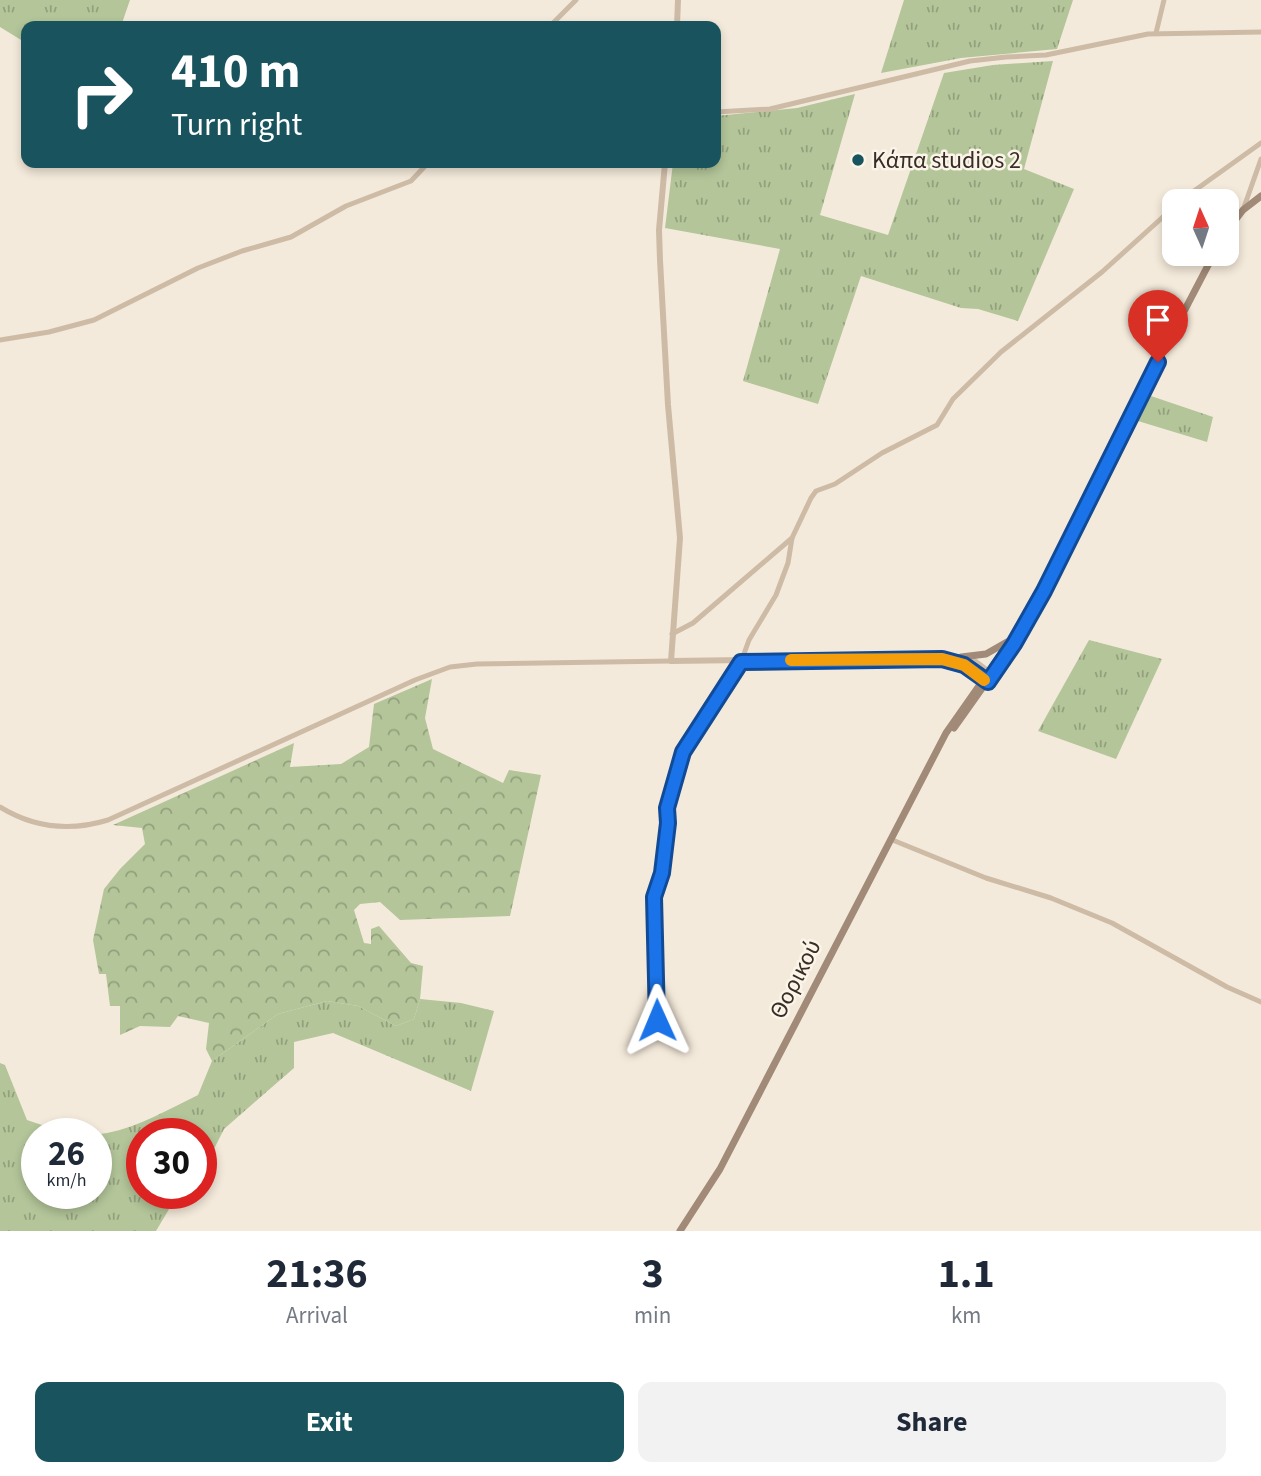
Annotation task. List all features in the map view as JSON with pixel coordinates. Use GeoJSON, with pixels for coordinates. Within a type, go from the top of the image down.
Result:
{"type":"FeatureCollection","features":[{"type":"Feature","properties":{"kind":"main road"},"geometry":{"type":"LineString","coordinates":[[1239,215],[1261,196]]}},
{"type":"Feature","properties":{"kind":"main road","name":"Θορικού"},"geometry":{"type":"LineString","coordinates":[[990,673],[1014,644],[1033,609],[1208,266]]}},
{"type":"Feature","properties":{"kind":"main road","name":"Θορικού"},"geometry":{"type":"LineString","coordinates":[[680,1231],[720,1169],[946,733],[1033,609]]}},
{"type":"Feature","properties":{"kind":"main road"},"geometry":{"type":"LineString","coordinates":[[961,657],[974,657],[998,648],[1017,632]]}},
{"type":"Feature","properties":{"kind":"street"},"geometry":{"type":"LineString","coordinates":[[555,21],[576,0]]}},
{"type":"Feature","properties":{"kind":"street"},"geometry":{"type":"LineString","coordinates":[[677,21],[678,0]]}},
{"type":"Feature","properties":{"kind":"street"},"geometry":{"type":"LineString","coordinates":[[1156,33],[1164,0]]}},
{"type":"Feature","properties":{"kind":"street"},"geometry":{"type":"LineString","coordinates":[[721,112],[770,109],[970,61],[1046,55],[1156,33],[1261,32]]}},
{"type":"Feature","properties":{"kind":"street"},"geometry":{"type":"LineString","coordinates":[[1197,189],[1261,144]]}},
{"type":"Feature","properties":{"kind":"street"},"geometry":{"type":"LineString","coordinates":[[1243,210],[1261,159]]}},
{"type":"Feature","properties":{"kind":"street"},"geometry":{"type":"LineString","coordinates":[[0,340],[94,320],[198,268],[242,251],[291,237],[346,206],[411,181],[423,168]]}},
{"type":"Feature","properties":{"kind":"street"},"geometry":{"type":"LineString","coordinates":[[665,168],[659,230],[660,260],[668,405],[680,538],[671,661]]}},
{"type":"Feature","properties":{"kind":"street"},"geometry":{"type":"LineString","coordinates":[[657,1020],[654,897],[662,873],[668,823],[667,808],[683,752],[741,662],[749,640],[776,595],[788,562],[792,538],[816,491],[835,484],[882,453],[937,425],[953,399],[1002,352],[1102,272],[1162,218]]}},
{"type":"Feature","properties":{"kind":"street"},"geometry":{"type":"LineString","coordinates":[[672,634],[693,623],[792,538]]}},
{"type":"Feature","properties":{"kind":"street"},"geometry":{"type":"LineString","coordinates":[[0,807],[18,818],[40,825],[55,827],[97,823],[126,813],[415,680],[450,667],[478,664],[961,657],[973,660],[990,673]]}},
{"type":"Feature","properties":{"kind":"street"},"geometry":{"type":"LineString","coordinates":[[942,659],[964,665],[985,680]]}},
{"type":"Feature","properties":{"kind":"street"},"geometry":{"type":"LineString","coordinates":[[890,839],[986,878],[1051,898],[1111,923],[1227,987],[1261,1002]]}},
{"type":"Feature","properties":{"kind":"green space"},"geometry":{"type":"Polygon","coordinates":[[[0,0],[130,0],[123,21],[21,21],[21,40],[0,27],[0,0]]]}},
{"type":"Feature","properties":{"kind":"green space"},"geometry":{"type":"Polygon","coordinates":[[[904,0],[1073,0],[1057,49],[961,58],[881,73],[904,0]]]}},
{"type":"Feature","properties":{"kind":"green space"},"geometry":{"type":"Polygon","coordinates":[[[1053,61],[1024,169],[1074,189],[1018,321],[978,309],[961,308],[861,276],[818,404],[743,381],[780,249],[665,228],[672,168],[721,168],[721,116],[797,108],[855,94],[820,215],[888,235],[944,73],[993,65],[1053,61]]]}},
{"type":"Feature","properties":{"kind":"green space"},"geometry":{"type":"Polygon","coordinates":[[[1151,396],[1213,417],[1207,442],[1138,421],[1151,396]]]}},
{"type":"Feature","properties":{"kind":"green space"},"geometry":{"type":"Polygon","coordinates":[[[1089,640],[1162,659],[1116,759],[1038,731],[1089,640]]]}},
{"type":"Feature","properties":{"kind":"green space"},"geometry":{"type":"Polygon","coordinates":[[[432,679],[425,718],[433,749],[503,783],[509,770],[541,775],[510,916],[400,920],[380,902],[360,904],[354,910],[364,943],[371,944],[371,929],[379,926],[411,963],[423,966],[420,999],[414,1019],[396,1026],[358,1006],[327,1001],[278,1014],[212,1061],[206,1049],[209,1023],[178,1016],[170,1027],[140,1026],[120,1035],[120,1006],[110,1006],[106,974],[99,974],[93,940],[104,889],[145,844],[142,828],[113,825],[294,743],[290,767],[341,764],[369,747],[374,704],[432,679]]]}},
{"type":"Feature","properties":{"kind":"green space"},"geometry":{"type":"Polygon","coordinates":[[[420,999],[461,1003],[494,1011],[471,1091],[333,1033],[294,1042],[294,1068],[224,1129],[217,1143],[217,1118],[151,1118],[198,1095],[212,1061],[278,1014],[327,1001],[358,1006],[396,1026],[414,1019],[420,999]]]}},
{"type":"Feature","properties":{"kind":"green space"},"geometry":{"type":"Polygon","coordinates":[[[0,1063],[5,1065],[26,1118],[21,1118],[21,1209],[112,1209],[112,1132],[126,1127],[126,1209],[169,1209],[156,1231],[0,1231],[0,1063]]]}},
{"type":"Feature","properties":{"kind":"slow traffic"},"geometry":{"type":"LineString","coordinates":[[791,660],[942,659],[964,665],[984,680]]}},
{"type":"Feature","properties":{"kind":"place","name":"Κάπα studios 2"},"geometry":{"type":"Point","coordinates":[858,160]}},
{"type":"Feature","properties":{"kind":"route"},"geometry":{"type":"LineString","coordinates":[[657,1020],[654,897],[662,873],[668,823],[667,808],[689,740],[741,662],[942,659],[964,665],[988,682],[1014,644],[1044,591],[1158,362]]}}]}
